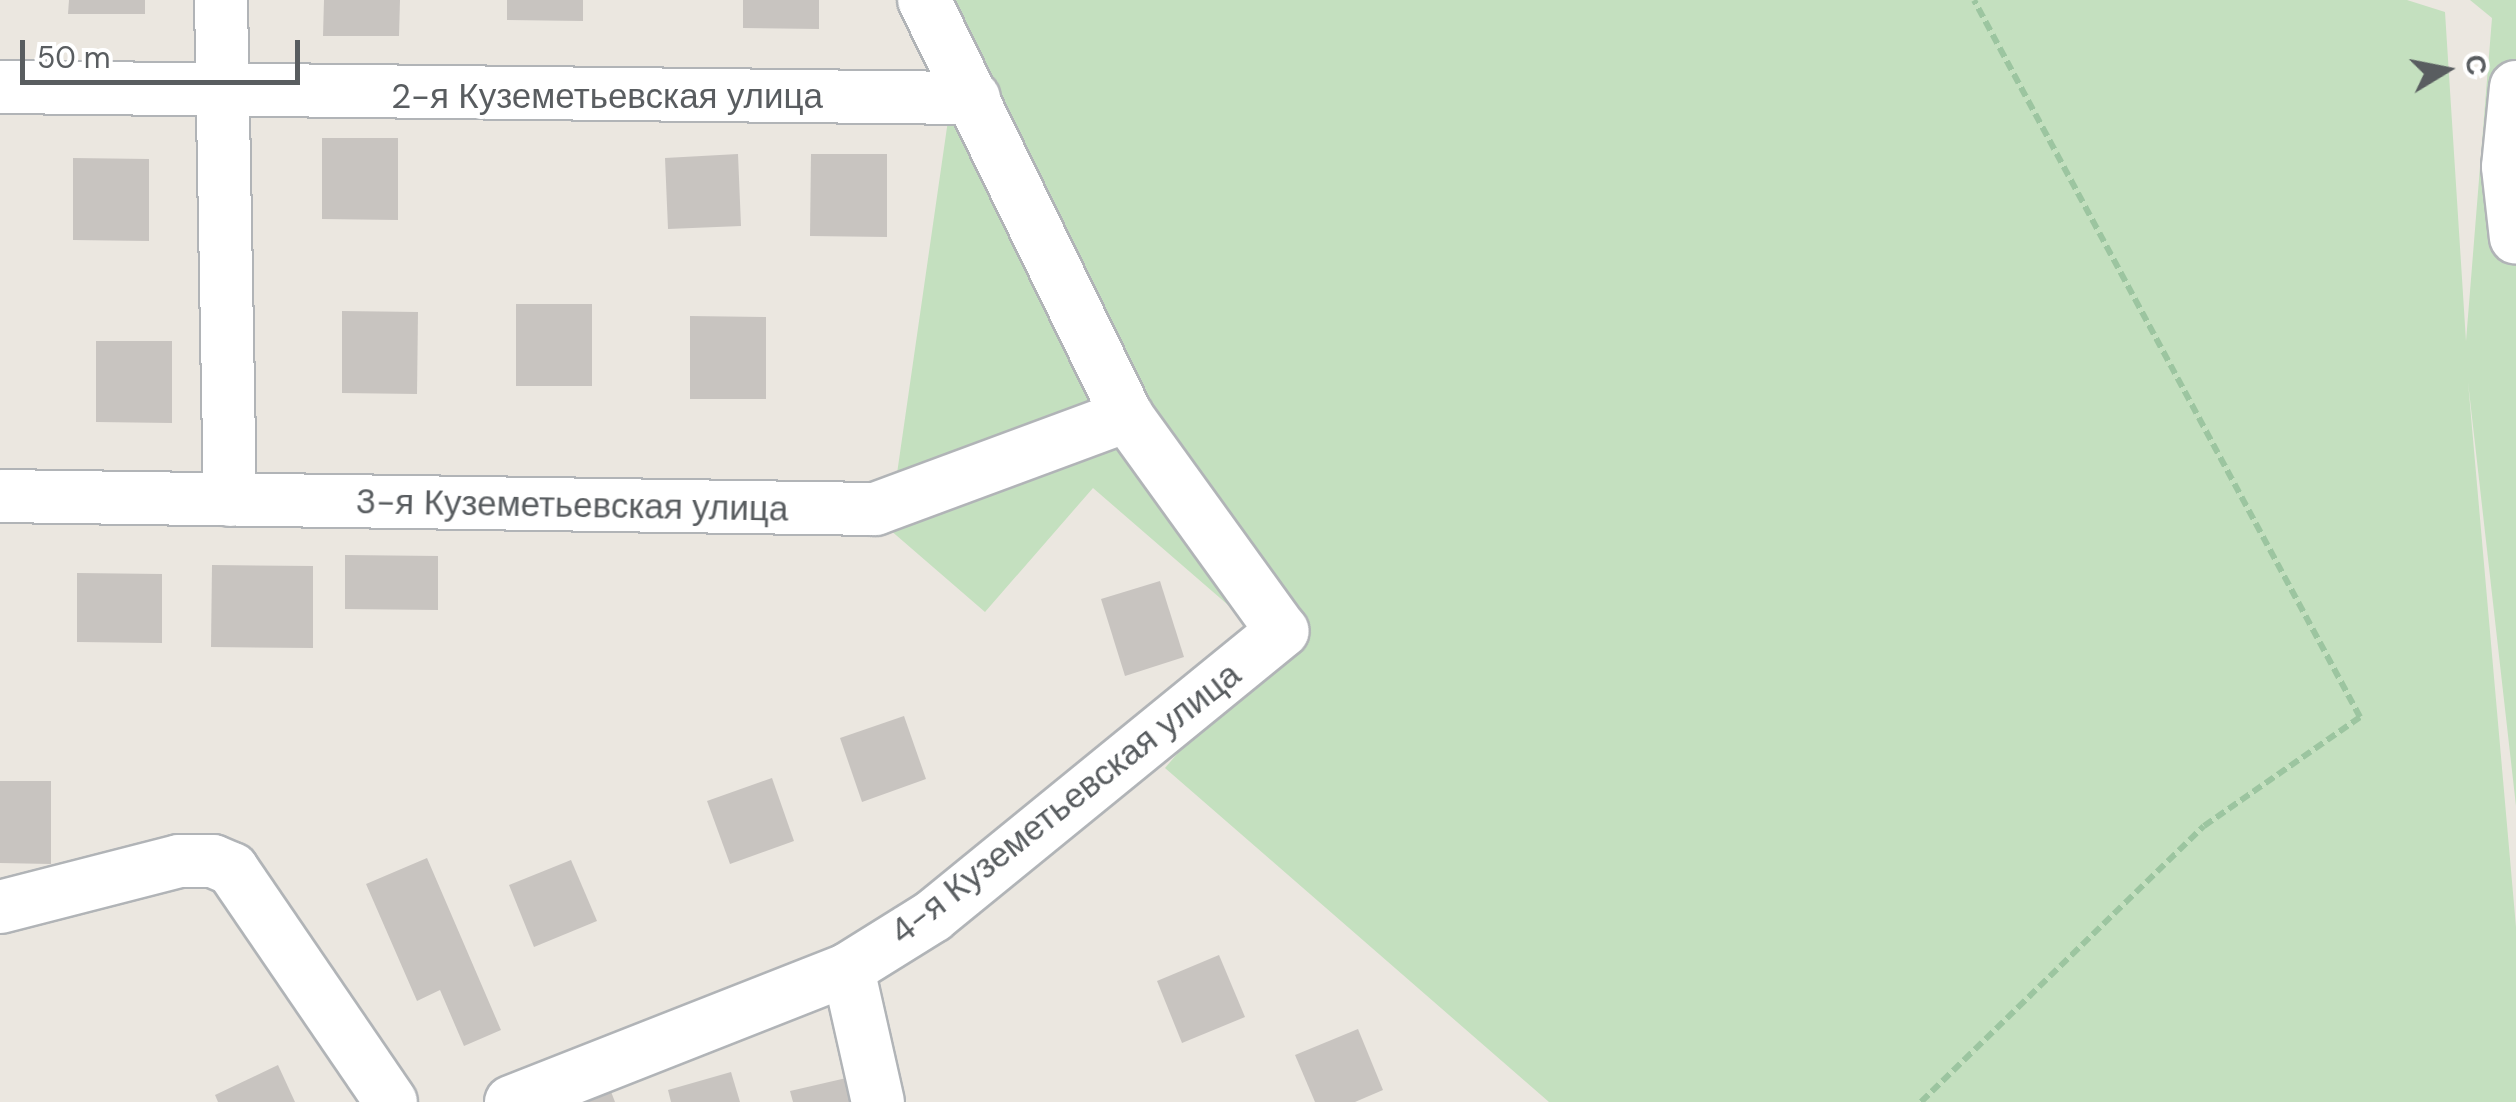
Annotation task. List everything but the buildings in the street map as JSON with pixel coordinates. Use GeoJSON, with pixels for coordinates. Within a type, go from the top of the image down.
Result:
{"type":"FeatureCollection","features":[{"type":"Feature","properties":{"kind":"street"},"geometry":{"type":"LineString","coordinates":[[221,0],[230,500]]}},
{"type":"Feature","properties":{"kind":"street"},"geometry":{"type":"LineString","coordinates":[[924,0],[1127,416]]}},
{"type":"Feature","properties":{"kind":"street","name":"2-я Куземетьевская улица"},"geometry":{"type":"LineString","coordinates":[[0,87],[220,93],[974,98]]}},
{"type":"Feature","properties":{"kind":"street"},"geometry":{"type":"LineString","coordinates":[[2516,87],[2508,167],[2516,238]]}},
{"type":"Feature","properties":{"kind":"street","name":"3-я Куземетьевская улица"},"geometry":{"type":"LineString","coordinates":[[0,496],[875,509],[1127,416]]}},
{"type":"Feature","properties":{"kind":"street","name":"4-я Куземетьевская улица"},"geometry":{"type":"LineString","coordinates":[[510,1102],[848,969],[934,916],[1282,631],[1127,416]]}},
{"type":"Feature","properties":{"kind":"street"},"geometry":{"type":"LineString","coordinates":[[0,907],[178,861],[213,861],[232,870],[392,1102]]}},
{"type":"Feature","properties":{"kind":"street"},"geometry":{"type":"LineString","coordinates":[[848,969],[878,1102]]}},
{"type":"Feature","properties":{"kind":"path"},"geometry":{"type":"LineString","coordinates":[[1922,1102],[2204,826],[2360,717],[1974,0]]}},
{"type":"Feature","properties":{"kind":"green space"},"geometry":{"type":"Polygon","coordinates":[[[898,0],[2407,0],[2445,12],[2466,341],[2492,18],[2470,0],[2516,0],[2516,806],[2468,382],[2516,927],[2516,1102],[1549,1102],[1165,768],[1272,643],[1093,488],[985,612],[889,529],[958,51],[898,0]]]}}]}
